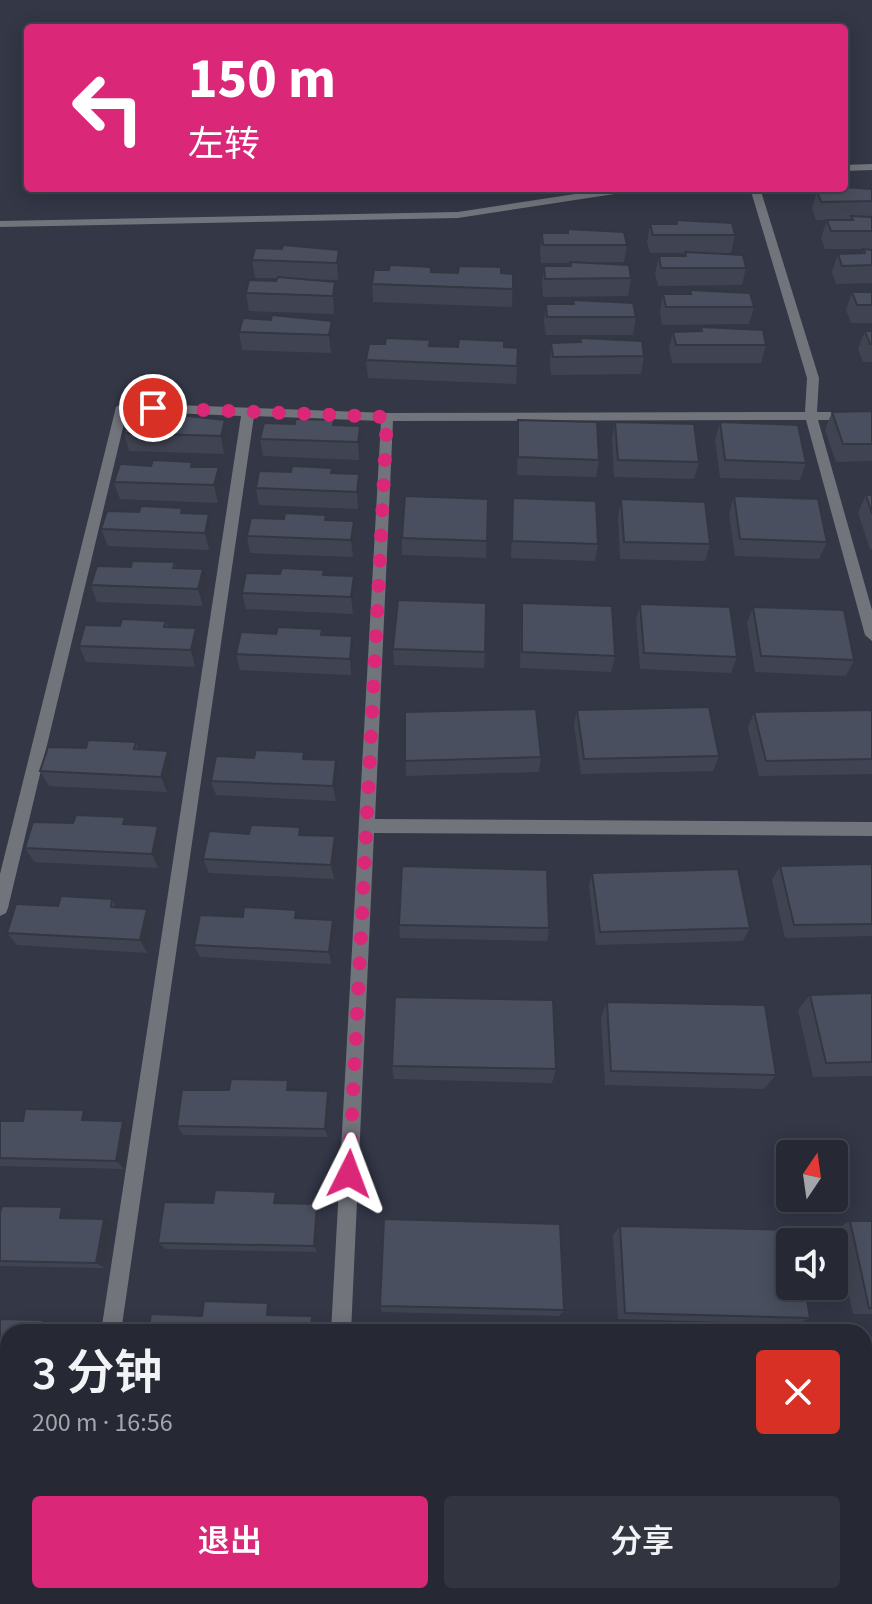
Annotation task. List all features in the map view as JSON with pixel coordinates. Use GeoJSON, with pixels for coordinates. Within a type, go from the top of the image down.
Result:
{"type":"FeatureCollection","features":[{"type":"Feature","properties":{"kind":"street"},"geometry":{"type":"LineString","coordinates":[[848,168],[872,167]]}},
{"type":"Feature","properties":{"kind":"street"},"geometry":{"type":"LineString","coordinates":[[0,224],[458,215],[608,192]]}},
{"type":"Feature","properties":{"kind":"street"},"geometry":{"type":"LineString","coordinates":[[756,192],[813,378],[811,417],[872,635]]}},
{"type":"Feature","properties":{"kind":"street"},"geometry":{"type":"LineString","coordinates":[[0,908],[122,407],[387,417],[872,416]]}},
{"type":"Feature","properties":{"kind":"street"},"geometry":{"type":"LineString","coordinates":[[112,1324],[248,412]]}},
{"type":"Feature","properties":{"kind":"street"},"geometry":{"type":"LineString","coordinates":[[341,1324],[387,417]]}},
{"type":"Feature","properties":{"kind":"street"},"geometry":{"type":"LineString","coordinates":[[367,826],[872,829]]}},
{"type":"Feature","properties":{"kind":"building"},"geometry":{"type":"Polygon","coordinates":[[[848,187],[872,189],[872,201],[821,202],[817,192],[848,192],[848,187]]]}},
{"type":"Feature","properties":{"kind":"building"},"geometry":{"type":"Polygon","coordinates":[[[851,216],[872,217],[872,231],[831,231],[827,220],[853,220],[851,216]]]}},
{"type":"Feature","properties":{"kind":"building"},"geometry":{"type":"Polygon","coordinates":[[[676,220],[732,223],[735,235],[653,235],[650,224],[677,224],[676,220]]]}},
{"type":"Feature","properties":{"kind":"building"},"geometry":{"type":"Polygon","coordinates":[[[568,229],[624,232],[627,245],[543,245],[542,233],[568,233],[568,229]]]}},
{"type":"Feature","properties":{"kind":"building"},"geometry":{"type":"Polygon","coordinates":[[[283,245],[339,250],[337,263],[252,260],[255,248],[282,249],[283,245]]]}},
{"type":"Feature","properties":{"kind":"building"},"geometry":{"type":"Polygon","coordinates":[[[863,249],[872,250],[872,265],[842,266],[838,254],[865,253],[863,249]]]}},
{"type":"Feature","properties":{"kind":"building"},"geometry":{"type":"Polygon","coordinates":[[[685,252],[743,255],[746,268],[661,268],[659,256],[686,256],[685,252]]]}},
{"type":"Feature","properties":{"kind":"building"},"geometry":{"type":"Polygon","coordinates":[[[570,262],[629,265],[631,278],[545,279],[544,266],[571,266],[570,262]]]}},
{"type":"Feature","properties":{"kind":"building"},"geometry":{"type":"Polygon","coordinates":[[[390,265],[431,267],[431,272],[458,273],[459,266],[501,267],[501,273],[513,274],[513,289],[372,284],[374,270],[389,270],[390,265]]]}},
{"type":"Feature","properties":{"kind":"building"},"geometry":{"type":"Polygon","coordinates":[[[278,277],[335,282],[333,296],[246,293],[249,280],[276,281],[278,277]]]}},
{"type":"Feature","properties":{"kind":"building"},"geometry":{"type":"Polygon","coordinates":[[[690,290],[750,293],[754,307],[666,307],[663,294],[691,294],[690,290]]]}},
{"type":"Feature","properties":{"kind":"building"},"geometry":{"type":"Polygon","coordinates":[[[852,292],[872,292],[872,305],[857,305],[852,292]]]}},
{"type":"Feature","properties":{"kind":"building"},"geometry":{"type":"Polygon","coordinates":[[[573,300],[633,303],[636,317],[547,317],[546,304],[574,304],[573,300]]]}},
{"type":"Feature","properties":{"kind":"building"},"geometry":{"type":"Polygon","coordinates":[[[272,315],[332,321],[329,335],[239,332],[243,318],[271,320],[272,315]]]}},
{"type":"Feature","properties":{"kind":"building"},"geometry":{"type":"Polygon","coordinates":[[[701,327],[763,330],[766,345],[676,345],[673,332],[702,331],[701,327]]]}},
{"type":"Feature","properties":{"kind":"building"},"geometry":{"type":"Polygon","coordinates":[[[865,331],[872,331],[872,344],[870,344],[865,331]]]}},
{"type":"Feature","properties":{"kind":"building"},"geometry":{"type":"Polygon","coordinates":[[[386,338],[430,340],[429,346],[458,347],[459,339],[504,341],[504,347],[518,348],[517,366],[366,360],[369,344],[385,344],[386,338]]]}},
{"type":"Feature","properties":{"kind":"building"},"geometry":{"type":"Polygon","coordinates":[[[580,338],[642,341],[644,356],[553,357],[551,343],[581,342],[580,338]]]}},
{"type":"Feature","properties":{"kind":"building"},"geometry":{"type":"Polygon","coordinates":[[[872,411],[872,444],[843,444],[832,412],[872,411]]]}},
{"type":"Feature","properties":{"kind":"building"},"geometry":{"type":"Polygon","coordinates":[[[162,413],[225,420],[221,436],[124,433],[129,417],[160,418],[162,413]]]}},
{"type":"Feature","properties":{"kind":"building"},"geometry":{"type":"Polygon","coordinates":[[[295,419],[334,420],[333,425],[360,426],[358,442],[260,439],[264,423],[295,424],[295,419]]]}},
{"type":"Feature","properties":{"kind":"building"},"geometry":{"type":"Polygon","coordinates":[[[518,420],[597,422],[599,460],[518,457],[518,420]]]}},
{"type":"Feature","properties":{"kind":"building"},"geometry":{"type":"Polygon","coordinates":[[[615,422],[694,424],[699,462],[618,460],[615,422]]]}},
{"type":"Feature","properties":{"kind":"building"},"geometry":{"type":"Polygon","coordinates":[[[720,422],[798,425],[806,463],[725,460],[720,422]]]}},
{"type":"Feature","properties":{"kind":"building"},"geometry":{"type":"Polygon","coordinates":[[[153,460],[192,462],[191,467],[219,467],[214,485],[114,482],[120,464],[151,466],[153,460]]]}},
{"type":"Feature","properties":{"kind":"building"},"geometry":{"type":"Polygon","coordinates":[[[292,466],[332,468],[331,473],[359,474],[357,492],[256,488],[259,471],[291,472],[292,466]]]}},
{"type":"Feature","properties":{"kind":"building"},"geometry":{"type":"Polygon","coordinates":[[[866,495],[872,495],[872,514],[866,495]]]}},
{"type":"Feature","properties":{"kind":"building"},"geometry":{"type":"Polygon","coordinates":[[[405,496],[488,499],[487,541],[402,538],[405,496]]]}},
{"type":"Feature","properties":{"kind":"building"},"geometry":{"type":"Polygon","coordinates":[[[734,496],[818,499],[827,542],[740,539],[734,496]]]}},
{"type":"Feature","properties":{"kind":"building"},"geometry":{"type":"Polygon","coordinates":[[[513,498],[596,501],[598,544],[512,541],[513,498]]]}},
{"type":"Feature","properties":{"kind":"building"},"geometry":{"type":"Polygon","coordinates":[[[621,499],[705,502],[710,544],[624,542],[621,499]]]}},
{"type":"Feature","properties":{"kind":"building"},"geometry":{"type":"Polygon","coordinates":[[[141,506],[182,508],[181,513],[209,514],[205,533],[101,529],[107,511],[139,512],[141,506]]]}},
{"type":"Feature","properties":{"kind":"building"},"geometry":{"type":"Polygon","coordinates":[[[285,513],[326,515],[325,520],[354,521],[351,540],[247,536],[251,518],[284,519],[285,513]]]}},
{"type":"Feature","properties":{"kind":"building"},"geometry":{"type":"Polygon","coordinates":[[[132,561],[175,562],[173,568],[203,569],[198,589],[91,585],[97,566],[131,567],[132,561]]]}},
{"type":"Feature","properties":{"kind":"building"},"geometry":{"type":"Polygon","coordinates":[[[282,568],[324,570],[323,575],[354,576],[351,597],[242,593],[246,573],[280,574],[282,568]]]}},
{"type":"Feature","properties":{"kind":"building"},"geometry":{"type":"Polygon","coordinates":[[[398,600],[486,603],[485,652],[393,649],[398,600]]]}},
{"type":"Feature","properties":{"kind":"building"},"geometry":{"type":"Polygon","coordinates":[[[522,603],[612,606],[615,656],[522,652],[522,603]]]}},
{"type":"Feature","properties":{"kind":"building"},"geometry":{"type":"Polygon","coordinates":[[[640,604],[730,607],[737,657],[644,653],[640,604]]]}},
{"type":"Feature","properties":{"kind":"building"},"geometry":{"type":"Polygon","coordinates":[[[753,607],[844,610],[854,660],[761,656],[753,607]]]}},
{"type":"Feature","properties":{"kind":"building"},"geometry":{"type":"Polygon","coordinates":[[[122,619],[166,621],[164,627],[196,628],[191,650],[79,646],[85,625],[120,626],[122,619]]]}},
{"type":"Feature","properties":{"kind":"building"},"geometry":{"type":"Polygon","coordinates":[[[278,627],[322,629],[321,635],[352,636],[350,659],[236,654],[241,632],[276,634],[278,627]]]}},
{"type":"Feature","properties":{"kind":"building"},"geometry":{"type":"Polygon","coordinates":[[[709,707],[719,756],[584,759],[577,710],[709,707]]]}},
{"type":"Feature","properties":{"kind":"building"},"geometry":{"type":"Polygon","coordinates":[[[536,709],[541,757],[405,761],[405,712],[536,709]]]}},
{"type":"Feature","properties":{"kind":"building"},"geometry":{"type":"Polygon","coordinates":[[[872,710],[872,759],[766,761],[754,712],[872,710]]]}},
{"type":"Feature","properties":{"kind":"building"},"geometry":{"type":"Polygon","coordinates":[[[88,740],[136,742],[134,749],[168,751],[161,777],[40,771],[48,747],[86,748],[88,740]]]}},
{"type":"Feature","properties":{"kind":"building"},"geometry":{"type":"Polygon","coordinates":[[[256,750],[304,752],[303,759],[336,760],[333,786],[211,781],[216,756],[254,758],[256,750]]]}},
{"type":"Feature","properties":{"kind":"building"},"geometry":{"type":"Polygon","coordinates":[[[76,815],[125,817],[123,824],[158,826],[152,854],[25,848],[33,822],[73,823],[76,815]]]}},
{"type":"Feature","properties":{"kind":"building"},"geometry":{"type":"Polygon","coordinates":[[[251,825],[300,827],[299,835],[335,836],[331,865],[203,859],[209,831],[249,834],[251,825]]]}},
{"type":"Feature","properties":{"kind":"building"},"geometry":{"type":"Polygon","coordinates":[[[872,864],[872,924],[794,925],[780,866],[872,864]]]}},
{"type":"Feature","properties":{"kind":"building"},"geometry":{"type":"Polygon","coordinates":[[[402,866],[547,870],[549,928],[399,925],[402,866]]]}},
{"type":"Feature","properties":{"kind":"building"},"geometry":{"type":"Polygon","coordinates":[[[738,869],[750,928],[600,932],[592,873],[738,869]]]}},
{"type":"Feature","properties":{"kind":"building"},"geometry":{"type":"Polygon","coordinates":[[[61,896],[112,899],[111,907],[147,909],[140,940],[7,933],[16,904],[58,906],[61,896]]]}},
{"type":"Feature","properties":{"kind":"building"},"geometry":{"type":"Polygon","coordinates":[[[244,907],[296,910],[295,918],[333,920],[329,952],[194,945],[200,915],[243,917],[244,907]]]}},
{"type":"Feature","properties":{"kind":"building"},"geometry":{"type":"Polygon","coordinates":[[[872,993],[872,1062],[826,1063],[810,995],[872,993]]]}},
{"type":"Feature","properties":{"kind":"building"},"geometry":{"type":"Polygon","coordinates":[[[395,997],[553,1000],[556,1069],[392,1066],[395,997]]]}},
{"type":"Feature","properties":{"kind":"building"},"geometry":{"type":"Polygon","coordinates":[[[607,1002],[765,1005],[776,1075],[611,1071],[607,1002]]]}},
{"type":"Feature","properties":{"kind":"building"},"geometry":{"type":"Polygon","coordinates":[[[231,1079],[288,1080],[287,1090],[328,1091],[325,1129],[177,1126],[182,1090],[229,1090],[231,1079]]]}},
{"type":"Feature","properties":{"kind":"building"},"geometry":{"type":"Polygon","coordinates":[[[25,1109],[84,1110],[82,1120],[123,1121],[116,1161],[0,1158],[0,1121],[23,1121],[25,1109]]]}},
{"type":"Feature","properties":{"kind":"building"},"geometry":{"type":"Polygon","coordinates":[[[215,1190],[276,1192],[274,1203],[317,1204],[314,1246],[158,1243],[164,1202],[213,1203],[215,1190]]]}},
{"type":"Feature","properties":{"kind":"building"},"geometry":{"type":"Polygon","coordinates":[[[2,1206],[62,1207],[60,1218],[104,1219],[96,1263],[0,1261],[2,1206]]]}},
{"type":"Feature","properties":{"kind":"building"},"geometry":{"type":"Polygon","coordinates":[[[384,1219],[560,1224],[564,1310],[380,1306],[384,1219]]]}},
{"type":"Feature","properties":{"kind":"building"},"geometry":{"type":"Polygon","coordinates":[[[850,1221],[872,1221],[872,1308],[869,1308],[850,1221]]]}},
{"type":"Feature","properties":{"kind":"building"},"geometry":{"type":"Polygon","coordinates":[[[620,1226],[776,1230],[776,1300],[807,1300],[810,1318],[625,1313],[620,1226]]]}},
{"type":"Feature","properties":{"kind":"building"},"geometry":{"type":"Polygon","coordinates":[[[204,1301],[268,1303],[267,1315],[312,1316],[312,1324],[149,1324],[151,1314],[202,1316],[204,1301]]]}},
{"type":"Feature","properties":{"kind":"building"},"geometry":{"type":"Polygon","coordinates":[[[0,1319],[43,1320],[42,1324],[0,1324],[0,1319]]]}},
{"type":"Feature","properties":{"kind":"route"},"geometry":{"type":"LineString","coordinates":[[153,408],[387,417],[349,1174]]}}]}
